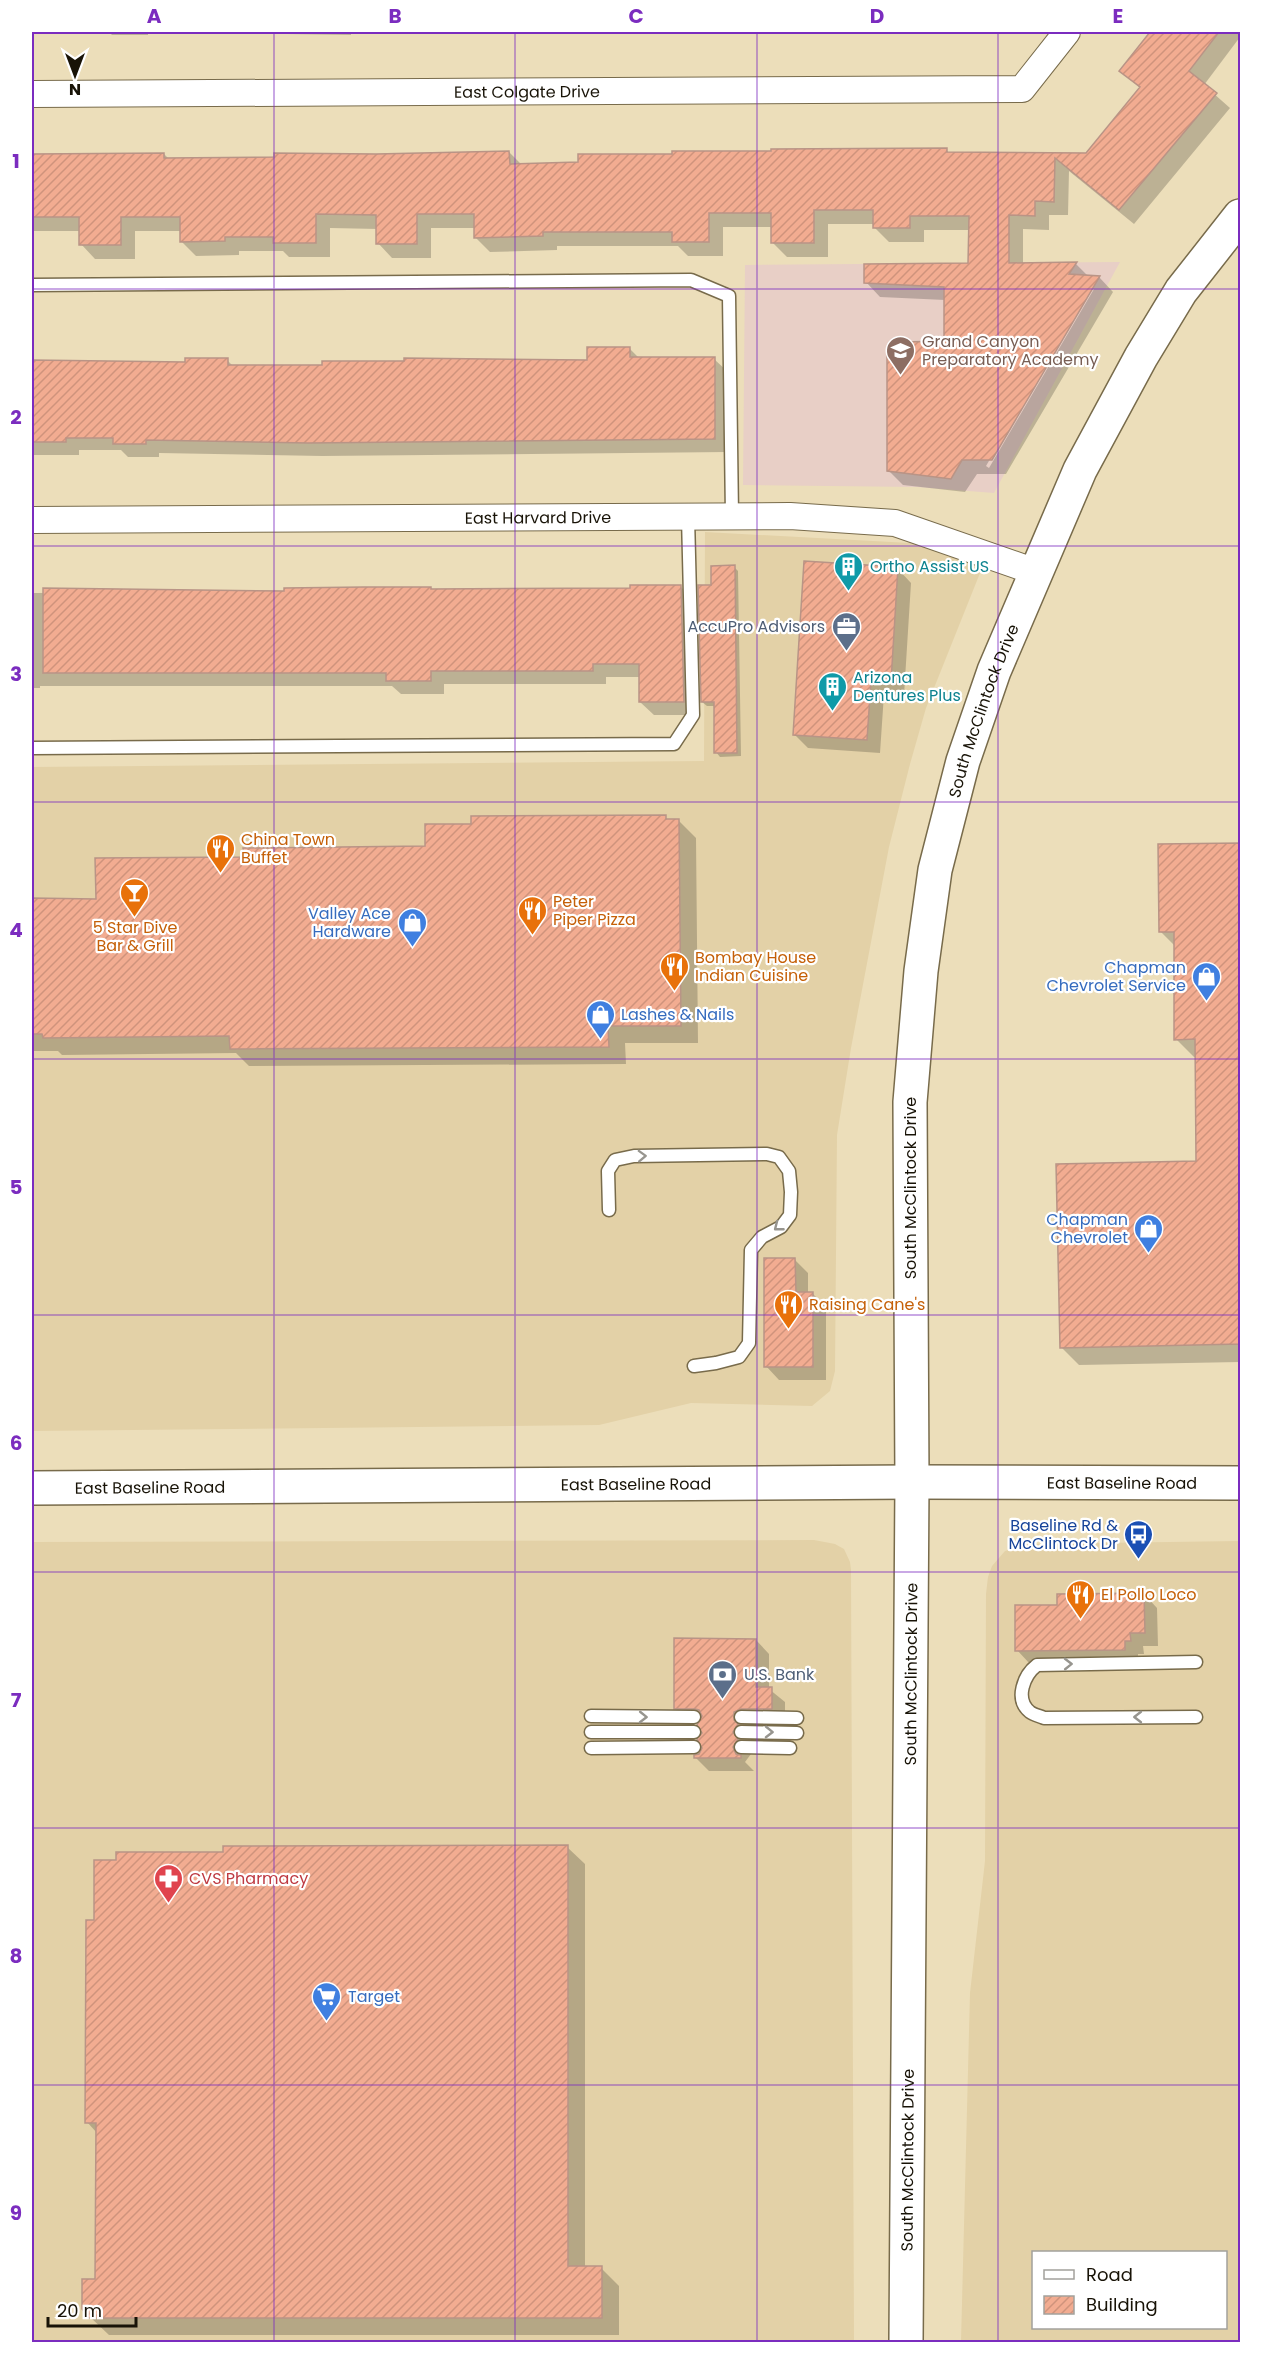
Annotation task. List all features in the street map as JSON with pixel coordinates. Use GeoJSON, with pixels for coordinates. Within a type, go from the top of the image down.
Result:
{"type":"FeatureCollection","features":[{"type":"Feature","properties":{"kind":"main road","name":"South McClintock Drive"},"geometry":{"type":"LineString","coordinates":[[906,2343],[912,1482],[910,1102],[922,959],[935,870],[963,761],[994,671],[1080,470],[1141,357],[1181,291],[1240,216]]}},
{"type":"Feature","properties":{"kind":"main road","name":"East Baseline Road"},"geometry":{"type":"LineString","coordinates":[[32,1488],[912,1482],[1240,1483]]}},
{"type":"Feature","properties":{"kind":"street","name":"East Colgate Drive"},"geometry":{"type":"LineString","coordinates":[[32,94],[1022,89],[1067,32]]}},
{"type":"Feature","properties":{"kind":"street","name":"East Harvard Drive"},"geometry":{"type":"LineString","coordinates":[[32,520],[790,516],[895,523],[1036,572]]}},
{"type":"Feature","properties":{"kind":"lane"},"geometry":{"type":"LineString","coordinates":[[32,285],[691,280],[729,296],[732,516]]}},
{"type":"Feature","properties":{"kind":"lane"},"geometry":{"type":"LineString","coordinates":[[32,748],[674,744],[693,714],[688,517]]}},
{"type":"Feature","properties":{"kind":"lane"},"geometry":{"type":"LineString","coordinates":[[609,1210],[608,1171],[615,1160],[634,1156],[767,1154],[779,1157],[789,1171],[790,1215],[781,1227],[762,1237],[751,1251],[749,1343],[740,1357],[693,1366]]}},
{"type":"Feature","properties":{"kind":"lane"},"geometry":{"type":"LineString","coordinates":[[1196,1662],[1037,1665],[1028,1672],[1023,1680],[1022,1692],[1024,1704],[1030,1712],[1044,1718],[1196,1717]]}},
{"type":"Feature","properties":{"kind":"lane"},"geometry":{"type":"LineString","coordinates":[[591,1716],[694,1717]]}},
{"type":"Feature","properties":{"kind":"lane"},"geometry":{"type":"LineString","coordinates":[[741,1717],[797,1718]]}},
{"type":"Feature","properties":{"kind":"lane"},"geometry":{"type":"LineString","coordinates":[[591,1732],[694,1732]]}},
{"type":"Feature","properties":{"kind":"lane"},"geometry":{"type":"LineString","coordinates":[[741,1732],[797,1733]]}},
{"type":"Feature","properties":{"kind":"lane"},"geometry":{"type":"LineString","coordinates":[[591,1748],[694,1747]]}},
{"type":"Feature","properties":{"kind":"lane"},"geometry":{"type":"LineString","coordinates":[[741,1747],[790,1748]]}},
{"type":"Feature","properties":{"kind":"shaded area","name":"Grand Canyon Preparatory Academy"},"geometry":{"type":"Polygon","coordinates":[[[1120,262],[994,493],[917,487],[743,485],[745,265],[1120,262]]]}},
{"type":"Feature","properties":{"kind":"shaded area"},"geometry":{"type":"Polygon","coordinates":[[[705,532],[910,543],[984,563],[926,708],[910,764],[889,847],[851,1048],[837,1135],[835,1371],[830,1391],[812,1406],[691,1403],[599,1425],[32,1431],[32,767],[704,761],[705,532]]]}},
{"type":"Feature","properties":{"kind":"shaded area"},"geometry":{"type":"Polygon","coordinates":[[[814,1540],[835,1544],[844,1549],[851,1570],[854,2342],[32,2342],[32,1542],[814,1540]]]}},
{"type":"Feature","properties":{"kind":"shaded area"},"geometry":{"type":"Polygon","coordinates":[[[1240,1541],[1240,2342],[961,2342],[970,1993],[985,1861],[986,1594],[992,1566],[1005,1551],[1028,1544],[1240,1541]]]}},
{"type":"Feature","properties":{"kind":"building"},"geometry":{"type":"Polygon","coordinates":[[[1150,32],[1219,32],[1189,71],[1217,93],[1119,210],[1055,158],[1054,202],[1035,201],[1035,216],[1009,215],[1009,263],[1077,262],[1069,274],[1100,276],[992,460],[962,460],[951,479],[887,471],[887,349],[903,349],[903,342],[944,341],[944,287],[864,283],[864,264],[968,263],[969,216],[910,216],[910,228],[873,228],[873,210],[814,210],[814,243],[771,243],[771,213],[709,213],[709,242],[672,242],[672,232],[543,232],[543,236],[474,238],[474,214],[417,214],[417,244],[376,244],[376,215],[316,214],[316,243],[273,243],[273,237],[225,237],[225,241],[180,242],[180,217],[121,217],[121,245],[79,245],[79,217],[32,217],[32,154],[164,153],[164,158],[274,157],[274,153],[376,154],[509,151],[510,164],[578,162],[578,154],[672,154],[672,151],[771,151],[771,149],[947,148],[947,152],[1086,153],[1140,87],[1119,71],[1150,32]]]}},
{"type":"Feature","properties":{"kind":"building"},"geometry":{"type":"Polygon","coordinates":[[[587,347],[630,347],[630,357],[715,357],[715,439],[308,443],[146,440],[146,444],[113,444],[113,438],[66,438],[66,442],[32,442],[32,360],[185,362],[185,358],[228,358],[228,365],[322,365],[322,361],[404,361],[404,358],[587,360],[587,347]]]}},
{"type":"Feature","properties":{"kind":"building"},"geometry":{"type":"Polygon","coordinates":[[[804,561],[898,567],[891,682],[871,681],[867,740],[793,735],[804,561]]]}},
{"type":"Feature","properties":{"kind":"building"},"geometry":{"type":"Polygon","coordinates":[[[735,565],[737,753],[714,753],[714,702],[701,702],[698,585],[711,585],[711,566],[735,565]]]}},
{"type":"Feature","properties":{"kind":"building"},"geometry":{"type":"Polygon","coordinates":[[[630,585],[681,585],[684,702],[639,702],[639,664],[593,664],[593,671],[431,671],[431,681],[386,681],[386,673],[43,673],[43,588],[284,591],[284,588],[364,587],[630,588],[630,585]]]}},
{"type":"Feature","properties":{"kind":"building"},"geometry":{"type":"Polygon","coordinates":[[[666,815],[666,819],[679,819],[681,1026],[608,1026],[609,1047],[230,1049],[229,1036],[43,1038],[42,1034],[32,1034],[32,898],[96,899],[95,858],[244,857],[243,848],[425,846],[425,824],[471,824],[471,816],[666,815]]]}},
{"type":"Feature","properties":{"kind":"building","name":"Chapman Chevrolet"},"geometry":{"type":"Polygon","coordinates":[[[1240,843],[1240,1344],[1060,1348],[1056,1164],[1196,1161],[1195,1039],[1174,1040],[1174,932],[1159,932],[1158,844],[1240,843]]]}},
{"type":"Feature","properties":{"kind":"building","name":"Raising Cane's"},"geometry":{"type":"Polygon","coordinates":[[[764,1258],[795,1258],[796,1292],[813,1292],[813,1367],[764,1367],[764,1258]]]}},
{"type":"Feature","properties":{"kind":"building","name":"El Pollo Loco"},"geometry":{"type":"Polygon","coordinates":[[[1144,1593],[1145,1633],[1130,1633],[1131,1641],[1125,1641],[1125,1650],[1015,1651],[1015,1605],[1057,1605],[1057,1594],[1144,1593]]]}},
{"type":"Feature","properties":{"kind":"building","name":"U.S. Bank"},"geometry":{"type":"Polygon","coordinates":[[[674,1638],[756,1639],[756,1687],[772,1687],[772,1709],[741,1709],[734,1712],[734,1720],[738,1724],[733,1732],[738,1739],[733,1747],[741,1758],[694,1758],[694,1755],[699,1754],[702,1748],[697,1739],[702,1733],[697,1725],[702,1716],[699,1710],[695,1709],[674,1709],[674,1638]]]}},
{"type":"Feature","properties":{"kind":"building","name":"Target"},"geometry":{"type":"Polygon","coordinates":[[[568,1845],[568,2266],[602,2266],[602,2318],[89,2318],[82,2309],[82,2279],[95,2279],[96,2123],[85,2123],[86,1920],[94,1920],[94,1860],[116,1860],[116,1852],[223,1852],[223,1846],[568,1845]]]}},
{"type":"Feature","properties":{"kind":"place","name":"Grand Canyon Preparatory Academy"},"geometry":{"type":"Point","coordinates":[901,376]}},
{"type":"Feature","properties":{"kind":"place","name":"Ortho Assist US"},"geometry":{"type":"Point","coordinates":[849,592]}},
{"type":"Feature","properties":{"kind":"place","name":"AccuPro Advisors"},"geometry":{"type":"Point","coordinates":[846,652]}},
{"type":"Feature","properties":{"kind":"place","name":"Arizona Dentures Plus"},"geometry":{"type":"Point","coordinates":[832,712]}},
{"type":"Feature","properties":{"kind":"place","name":"China Town Buffet"},"geometry":{"type":"Point","coordinates":[220,874]}},
{"type":"Feature","properties":{"kind":"place","name":"5 Star Dive Bar & Grill"},"geometry":{"type":"Point","coordinates":[135,918]}},
{"type":"Feature","properties":{"kind":"place","name":"Peter Piper Pizza"},"geometry":{"type":"Point","coordinates":[532,936]}},
{"type":"Feature","properties":{"kind":"place","name":"Valley Ace Hardware"},"geometry":{"type":"Point","coordinates":[412,948]}},
{"type":"Feature","properties":{"kind":"place","name":"Bombay House Indian Cuisine"},"geometry":{"type":"Point","coordinates":[674,992]}},
{"type":"Feature","properties":{"kind":"place","name":"Chapman Chevrolet Service"},"geometry":{"type":"Point","coordinates":[1207,1002]}},
{"type":"Feature","properties":{"kind":"place","name":"Lashes & Nails"},"geometry":{"type":"Point","coordinates":[600,1040]}},
{"type":"Feature","properties":{"kind":"place","name":"Chapman Chevrolet"},"geometry":{"type":"Point","coordinates":[1149,1254]}},
{"type":"Feature","properties":{"kind":"place","name":"Raising Cane's"},"geometry":{"type":"Point","coordinates":[788,1330]}},
{"type":"Feature","properties":{"kind":"place","name":"Baseline Rd & McClintock Dr"},"geometry":{"type":"Point","coordinates":[1139,1560]}},
{"type":"Feature","properties":{"kind":"place","name":"El Pollo Loco"},"geometry":{"type":"Point","coordinates":[1080,1620]}},
{"type":"Feature","properties":{"kind":"place","name":"U.S. Bank"},"geometry":{"type":"Point","coordinates":[723,1700]}},
{"type":"Feature","properties":{"kind":"place","name":"CVS Pharmacy"},"geometry":{"type":"Point","coordinates":[168,1904]}},
{"type":"Feature","properties":{"kind":"place","name":"Target"},"geometry":{"type":"Point","coordinates":[327,2022]}}]}
